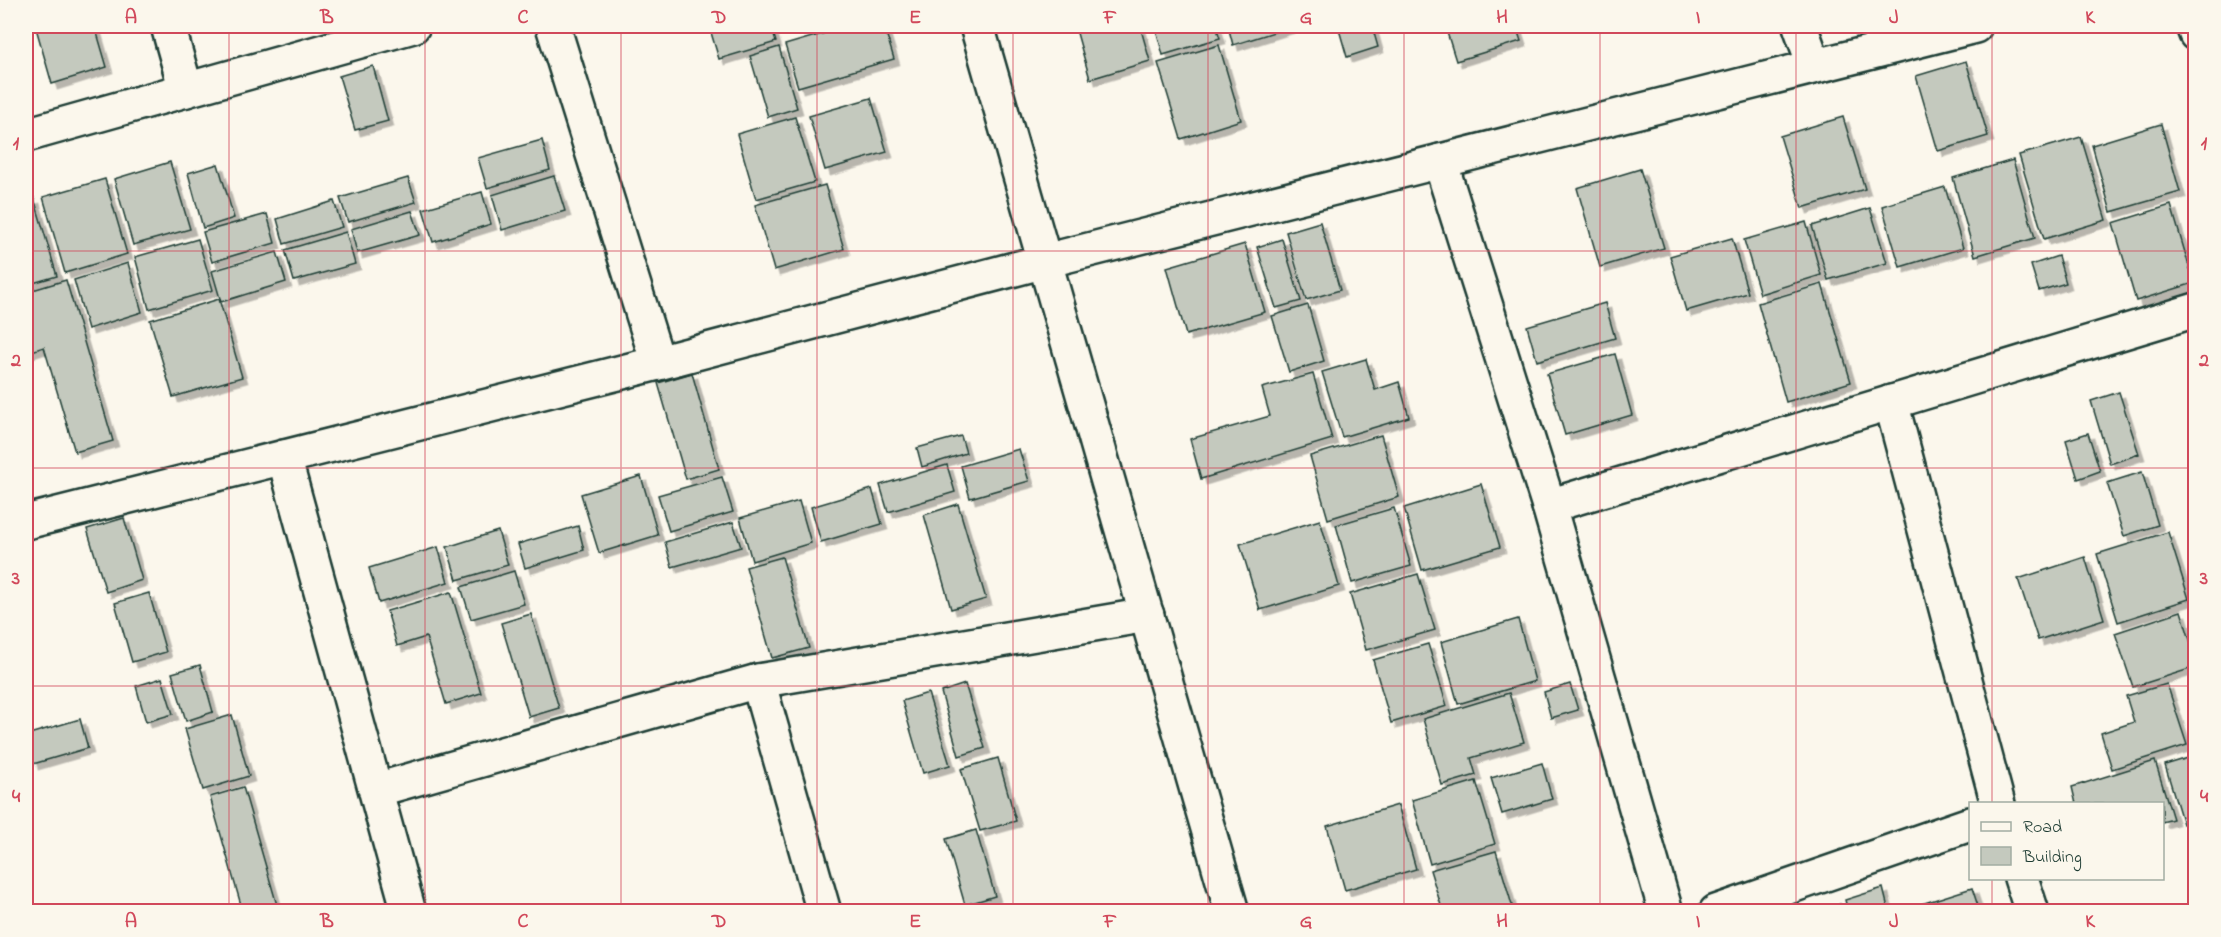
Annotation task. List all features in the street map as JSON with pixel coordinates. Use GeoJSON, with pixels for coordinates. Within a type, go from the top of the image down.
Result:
{"type":"FeatureCollection","features":[{"type":"Feature","properties":{"kind":"street"},"geometry":{"type":"LineString","coordinates":[[168,26],[186,90]]}},
{"type":"Feature","properties":{"kind":"street"},"geometry":{"type":"LineString","coordinates":[[26,135],[413,26]]}},
{"type":"Feature","properties":{"kind":"street"},"geometry":{"type":"LineString","coordinates":[[553,26],[658,363]]}},
{"type":"Feature","properties":{"kind":"street"},"geometry":{"type":"LineString","coordinates":[[977,26],[1232,912]]}},
{"type":"Feature","properties":{"kind":"street"},"geometry":{"type":"LineString","coordinates":[[1800,26],[1814,65]]}},
{"type":"Feature","properties":{"kind":"street"},"geometry":{"type":"LineString","coordinates":[[26,522],[658,363],[1045,261],[1814,65],[1975,26]]}},
{"type":"Feature","properties":{"kind":"street"},"geometry":{"type":"LineString","coordinates":[[2193,26],[2196,33]]}},
{"type":"Feature","properties":{"kind":"street"},"geometry":{"type":"LineString","coordinates":[[1440,161],[1549,506],[1666,912]]}},
{"type":"Feature","properties":{"kind":"street"},"geometry":{"type":"LineString","coordinates":[[1549,506],[2196,309]]}},
{"type":"Feature","properties":{"kind":"street"},"geometry":{"type":"LineString","coordinates":[[1891,402],[1997,802]]}},
{"type":"Feature","properties":{"kind":"street"},"geometry":{"type":"LineString","coordinates":[[284,457],[409,912]]}},
{"type":"Feature","properties":{"kind":"street"},"geometry":{"type":"LineString","coordinates":[[376,790],[758,681],[1146,615]]}},
{"type":"Feature","properties":{"kind":"street"},"geometry":{"type":"LineString","coordinates":[[758,681],[824,912]]}},
{"type":"Feature","properties":{"kind":"street"},"geometry":{"type":"LineString","coordinates":[[1716,912],[1969,825]]}},
{"type":"Feature","properties":{"kind":"street"},"geometry":{"type":"LineString","coordinates":[[2021,880],[2032,912]]}},
{"type":"Feature","properties":{"kind":"building"},"geometry":{"type":"Polygon","coordinates":[[[95,26],[107,67],[52,84],[36,28],[95,26]]]}},
{"type":"Feature","properties":{"kind":"building"},"geometry":{"type":"Polygon","coordinates":[[[709,26],[771,26],[776,42],[719,59],[709,26]]]}},
{"type":"Feature","properties":{"kind":"building"},"geometry":{"type":"Polygon","coordinates":[[[849,26],[884,26],[894,59],[798,87],[785,45],[849,26]]]}},
{"type":"Feature","properties":{"kind":"building"},"geometry":{"type":"Polygon","coordinates":[[[1075,26],[1140,26],[1150,61],[1090,79],[1075,26]]]}},
{"type":"Feature","properties":{"kind":"building"},"geometry":{"type":"Polygon","coordinates":[[[1155,26],[1216,26],[1220,38],[1163,55],[1155,26]]]}},
{"type":"Feature","properties":{"kind":"building"},"geometry":{"type":"Polygon","coordinates":[[[1228,26],[1290,26],[1290,27],[1233,45],[1228,26]]]}},
{"type":"Feature","properties":{"kind":"building"},"geometry":{"type":"Polygon","coordinates":[[[1338,26],[1372,26],[1378,47],[1347,57],[1338,26]]]}},
{"type":"Feature","properties":{"kind":"building"},"geometry":{"type":"Polygon","coordinates":[[[1445,26],[1516,26],[1521,41],[1456,61],[1445,26]]]}},
{"type":"Feature","properties":{"kind":"building"},"geometry":{"type":"Polygon","coordinates":[[[1219,45],[1241,120],[1181,139],[1158,63],[1219,45]]]}},
{"type":"Feature","properties":{"kind":"building"},"geometry":{"type":"Polygon","coordinates":[[[779,47],[797,108],[768,117],[750,56],[779,47]]]}},
{"type":"Feature","properties":{"kind":"building"},"geometry":{"type":"Polygon","coordinates":[[[1966,61],[1988,136],[1938,151],[1916,76],[1966,61]]]}},
{"type":"Feature","properties":{"kind":"building"},"geometry":{"type":"Polygon","coordinates":[[[373,66],[388,121],[355,130],[339,76],[373,66]]]}},
{"type":"Feature","properties":{"kind":"building"},"geometry":{"type":"Polygon","coordinates":[[[871,98],[887,152],[825,170],[809,116],[871,98]]]}},
{"type":"Feature","properties":{"kind":"building"},"geometry":{"type":"Polygon","coordinates":[[[795,117],[815,182],[756,199],[737,134],[795,117]]]}},
{"type":"Feature","properties":{"kind":"building"},"geometry":{"type":"Polygon","coordinates":[[[1843,117],[1865,189],[1802,208],[1780,136],[1843,117]]]}},
{"type":"Feature","properties":{"kind":"building"},"geometry":{"type":"Polygon","coordinates":[[[2161,124],[2180,192],[2111,212],[2092,145],[2161,124]]]}},
{"type":"Feature","properties":{"kind":"building"},"geometry":{"type":"Polygon","coordinates":[[[2081,137],[2106,220],[2044,239],[2019,155],[2081,137]]]}},
{"type":"Feature","properties":{"kind":"building"},"geometry":{"type":"Polygon","coordinates":[[[542,140],[550,170],[487,188],[478,158],[542,140]]]}},
{"type":"Feature","properties":{"kind":"building"},"geometry":{"type":"Polygon","coordinates":[[[2013,160],[2035,238],[1975,256],[1953,178],[2013,160]]]}},
{"type":"Feature","properties":{"kind":"building"},"geometry":{"type":"Polygon","coordinates":[[[170,162],[190,229],[133,245],[114,179],[170,162]]]}},
{"type":"Feature","properties":{"kind":"building"},"geometry":{"type":"Polygon","coordinates":[[[218,164],[234,218],[203,228],[188,173],[218,164]]]}},
{"type":"Feature","properties":{"kind":"building"},"geometry":{"type":"Polygon","coordinates":[[[1640,169],[1664,248],[1600,267],[1577,188],[1640,169]]]}},
{"type":"Feature","properties":{"kind":"building"},"geometry":{"type":"Polygon","coordinates":[[[554,176],[565,211],[502,230],[492,195],[554,176]]]}},
{"type":"Feature","properties":{"kind":"building"},"geometry":{"type":"Polygon","coordinates":[[[408,178],[416,202],[348,222],[340,198],[408,178]]]}},
{"type":"Feature","properties":{"kind":"building"},"geometry":{"type":"Polygon","coordinates":[[[105,179],[127,254],[65,273],[43,197],[105,179]]]}},
{"type":"Feature","properties":{"kind":"building"},"geometry":{"type":"Polygon","coordinates":[[[825,185],[844,249],[774,270],[755,205],[825,185]]]}},
{"type":"Feature","properties":{"kind":"building"},"geometry":{"type":"Polygon","coordinates":[[[1945,187],[1963,248],[1900,267],[1882,206],[1945,187]]]}},
{"type":"Feature","properties":{"kind":"building"},"geometry":{"type":"Polygon","coordinates":[[[482,192],[491,224],[433,242],[423,209],[482,192]]]}},
{"type":"Feature","properties":{"kind":"building"},"geometry":{"type":"Polygon","coordinates":[[[34,198],[57,276],[26,285],[26,201],[34,198]]]}},
{"type":"Feature","properties":{"kind":"building"},"geometry":{"type":"Polygon","coordinates":[[[334,201],[342,227],[284,244],[277,219],[334,201]]]}},
{"type":"Feature","properties":{"kind":"building"},"geometry":{"type":"Polygon","coordinates":[[[2171,205],[2194,283],[2136,301],[2113,223],[2171,205]]]}},
{"type":"Feature","properties":{"kind":"building"},"geometry":{"type":"Polygon","coordinates":[[[1870,208],[1887,263],[1828,280],[1812,226],[1870,208]]]}},
{"type":"Feature","properties":{"kind":"building"},"geometry":{"type":"Polygon","coordinates":[[[412,211],[420,235],[357,253],[351,229],[412,211]]]}},
{"type":"Feature","properties":{"kind":"building"},"geometry":{"type":"Polygon","coordinates":[[[267,214],[275,243],[212,262],[203,232],[267,214]]]}},
{"type":"Feature","properties":{"kind":"building"},"geometry":{"type":"Polygon","coordinates":[[[1320,222],[1340,290],[1306,300],[1286,232],[1320,222]]]}},
{"type":"Feature","properties":{"kind":"building"},"geometry":{"type":"Polygon","coordinates":[[[1806,222],[1821,275],[1760,294],[1744,240],[1806,222]]]}},
{"type":"Feature","properties":{"kind":"building"},"geometry":{"type":"Polygon","coordinates":[[[346,232],[355,264],[294,281],[285,250],[346,232]]]}},
{"type":"Feature","properties":{"kind":"building"},"geometry":{"type":"Polygon","coordinates":[[[1732,238],[1748,293],[1686,311],[1670,256],[1732,238]]]}},
{"type":"Feature","properties":{"kind":"building"},"geometry":{"type":"Polygon","coordinates":[[[198,239],[213,290],[149,309],[135,257],[198,239]]]}},
{"type":"Feature","properties":{"kind":"building"},"geometry":{"type":"Polygon","coordinates":[[[1282,239],[1301,301],[1276,308],[1257,247],[1282,239]]]}},
{"type":"Feature","properties":{"kind":"building"},"geometry":{"type":"Polygon","coordinates":[[[1245,244],[1265,312],[1186,335],[1167,267],[1245,244]]]}},
{"type":"Feature","properties":{"kind":"building"},"geometry":{"type":"Polygon","coordinates":[[[277,252],[286,282],[221,302],[212,271],[277,252]]]}},
{"type":"Feature","properties":{"kind":"building"},"geometry":{"type":"Polygon","coordinates":[[[2058,256],[2066,283],[2039,291],[2031,265],[2058,256]]]}},
{"type":"Feature","properties":{"kind":"building"},"geometry":{"type":"Polygon","coordinates":[[[128,263],[142,312],[88,329],[74,280],[128,263]]]}},
{"type":"Feature","properties":{"kind":"building"},"geometry":{"type":"Polygon","coordinates":[[[66,280],[113,441],[75,452],[44,347],[26,353],[26,292],[66,280]]]}},
{"type":"Feature","properties":{"kind":"building"},"geometry":{"type":"Polygon","coordinates":[[[1822,284],[1851,382],[1786,402],[1758,303],[1822,284]]]}},
{"type":"Feature","properties":{"kind":"building"},"geometry":{"type":"Polygon","coordinates":[[[219,299],[242,377],[173,397],[150,320],[219,299]]]}},
{"type":"Feature","properties":{"kind":"building"},"geometry":{"type":"Polygon","coordinates":[[[1605,303],[1615,338],[1537,361],[1527,326],[1605,303]]]}},
{"type":"Feature","properties":{"kind":"building"},"geometry":{"type":"Polygon","coordinates":[[[1308,305],[1324,361],[1289,372],[1272,316],[1308,305]]]}},
{"type":"Feature","properties":{"kind":"building"},"geometry":{"type":"Polygon","coordinates":[[[1615,354],[1632,415],[1565,435],[1547,374],[1615,354]]]}},
{"type":"Feature","properties":{"kind":"building"},"geometry":{"type":"Polygon","coordinates":[[[1366,359],[1375,390],[1399,382],[1409,417],[1342,437],[1322,372],[1366,359]]]}},
{"type":"Feature","properties":{"kind":"building"},"geometry":{"type":"Polygon","coordinates":[[[692,373],[719,469],[686,479],[658,383],[692,373]]]}},
{"type":"Feature","properties":{"kind":"building"},"geometry":{"type":"Polygon","coordinates":[[[1313,374],[1332,439],[1201,479],[1190,439],[1270,416],[1262,388],[1313,374]]]}},
{"type":"Feature","properties":{"kind":"building"},"geometry":{"type":"Polygon","coordinates":[[[2119,392],[2139,454],[2110,464],[2091,401],[2119,392]]]}},
{"type":"Feature","properties":{"kind":"building"},"geometry":{"type":"Polygon","coordinates":[[[2088,433],[2100,471],[2078,479],[2066,440],[2088,433]]]}},
{"type":"Feature","properties":{"kind":"building"},"geometry":{"type":"Polygon","coordinates":[[[1381,435],[1399,497],[1328,519],[1310,456],[1381,435]]]}},
{"type":"Feature","properties":{"kind":"building"},"geometry":{"type":"Polygon","coordinates":[[[961,436],[966,453],[922,467],[917,448],[961,436]]]}},
{"type":"Feature","properties":{"kind":"building"},"geometry":{"type":"Polygon","coordinates":[[[1019,449],[1029,481],[970,498],[961,466],[1019,449]]]}},
{"type":"Feature","properties":{"kind":"building"},"geometry":{"type":"Polygon","coordinates":[[[947,465],[955,492],[888,512],[880,485],[947,465]]]}},
{"type":"Feature","properties":{"kind":"building"},"geometry":{"type":"Polygon","coordinates":[[[2142,472],[2158,525],[2124,536],[2107,483],[2142,472]]]}},
{"type":"Feature","properties":{"kind":"building"},"geometry":{"type":"Polygon","coordinates":[[[641,476],[658,535],[599,553],[581,494],[641,476]]]}},
{"type":"Feature","properties":{"kind":"building"},"geometry":{"type":"Polygon","coordinates":[[[722,477],[733,512],[669,531],[658,495],[722,477]]]}},
{"type":"Feature","properties":{"kind":"building"},"geometry":{"type":"Polygon","coordinates":[[[1481,484],[1500,547],[1422,570],[1404,508],[1481,484]]]}},
{"type":"Feature","properties":{"kind":"building"},"geometry":{"type":"Polygon","coordinates":[[[872,489],[882,524],[821,542],[811,507],[872,489]]]}},
{"type":"Feature","properties":{"kind":"building"},"geometry":{"type":"Polygon","coordinates":[[[799,501],[811,543],[752,561],[740,518],[799,501]]]}},
{"type":"Feature","properties":{"kind":"building"},"geometry":{"type":"Polygon","coordinates":[[[958,504],[986,599],[951,609],[924,515],[958,504]]]}},
{"type":"Feature","properties":{"kind":"building"},"geometry":{"type":"Polygon","coordinates":[[[1394,508],[1411,566],[1352,583],[1336,525],[1394,508]]]}},
{"type":"Feature","properties":{"kind":"building"},"geometry":{"type":"Polygon","coordinates":[[[124,518],[142,580],[106,592],[87,529],[124,518]]]}},
{"type":"Feature","properties":{"kind":"building"},"geometry":{"type":"Polygon","coordinates":[[[1320,520],[1339,586],[1260,610],[1240,544],[1320,520]]]}},
{"type":"Feature","properties":{"kind":"building"},"geometry":{"type":"Polygon","coordinates":[[[733,522],[741,547],[672,567],[665,542],[733,522]]]}},
{"type":"Feature","properties":{"kind":"building"},"geometry":{"type":"Polygon","coordinates":[[[578,526],[584,550],[525,568],[518,544],[578,526]]]}},
{"type":"Feature","properties":{"kind":"building"},"geometry":{"type":"Polygon","coordinates":[[[498,531],[508,565],[457,580],[447,547],[498,531]]]}},
{"type":"Feature","properties":{"kind":"building"},"geometry":{"type":"Polygon","coordinates":[[[2168,532],[2189,599],[2118,622],[2097,554],[2168,532]]]}},
{"type":"Feature","properties":{"kind":"building"},"geometry":{"type":"Polygon","coordinates":[[[438,547],[448,582],[379,603],[369,568],[438,547]]]}},
{"type":"Feature","properties":{"kind":"building"},"geometry":{"type":"Polygon","coordinates":[[[782,557],[809,648],[772,658],[746,567],[782,557]]]}},
{"type":"Feature","properties":{"kind":"building"},"geometry":{"type":"Polygon","coordinates":[[[2085,557],[2104,619],[2038,640],[2018,579],[2085,557]]]}},
{"type":"Feature","properties":{"kind":"building"},"geometry":{"type":"Polygon","coordinates":[[[514,571],[524,604],[471,619],[461,587],[514,571]]]}},
{"type":"Feature","properties":{"kind":"building"},"geometry":{"type":"Polygon","coordinates":[[[1418,574],[1435,630],[1366,650],[1350,594],[1418,574]]]}},
{"type":"Feature","properties":{"kind":"building"},"geometry":{"type":"Polygon","coordinates":[[[451,592],[481,693],[446,704],[426,637],[397,646],[387,611],[451,592]]]}},
{"type":"Feature","properties":{"kind":"building"},"geometry":{"type":"Polygon","coordinates":[[[149,593],[166,652],[132,662],[115,603],[149,593]]]}},
{"type":"Feature","properties":{"kind":"building"},"geometry":{"type":"Polygon","coordinates":[[[2181,611],[2196,659],[2196,667],[2133,687],[2115,633],[2181,611]]]}},
{"type":"Feature","properties":{"kind":"building"},"geometry":{"type":"Polygon","coordinates":[[[531,614],[559,708],[529,717],[501,623],[531,614]]]}},
{"type":"Feature","properties":{"kind":"building"},"geometry":{"type":"Polygon","coordinates":[[[1518,619],[1535,681],[1458,704],[1441,642],[1518,619]]]}},
{"type":"Feature","properties":{"kind":"building"},"geometry":{"type":"Polygon","coordinates":[[[1428,644],[1447,706],[1391,723],[1373,660],[1428,644]]]}},
{"type":"Feature","properties":{"kind":"building"},"geometry":{"type":"Polygon","coordinates":[[[200,665],[213,712],[186,721],[172,673],[200,665]]]}},
{"type":"Feature","properties":{"kind":"building"},"geometry":{"type":"Polygon","coordinates":[[[162,678],[173,714],[146,722],[136,686],[162,678]]]}},
{"type":"Feature","properties":{"kind":"building"},"geometry":{"type":"Polygon","coordinates":[[[965,684],[985,748],[959,756],[941,692],[965,684]]]}},
{"type":"Feature","properties":{"kind":"building"},"geometry":{"type":"Polygon","coordinates":[[[1570,684],[1578,710],[1551,718],[1544,692],[1570,684]]]}},
{"type":"Feature","properties":{"kind":"building"},"geometry":{"type":"Polygon","coordinates":[[[2167,684],[2187,745],[2112,769],[2101,733],[2134,722],[2126,696],[2167,684]]]}},
{"type":"Feature","properties":{"kind":"building"},"geometry":{"type":"Polygon","coordinates":[[[928,693],[950,765],[923,773],[902,701],[928,693]]]}},
{"type":"Feature","properties":{"kind":"building"},"geometry":{"type":"Polygon","coordinates":[[[1509,693],[1524,742],[1471,758],[1476,775],[1442,785],[1423,719],[1509,693]]]}},
{"type":"Feature","properties":{"kind":"building"},"geometry":{"type":"Polygon","coordinates":[[[232,715],[249,776],[203,790],[185,729],[232,715]]]}},
{"type":"Feature","properties":{"kind":"building"},"geometry":{"type":"Polygon","coordinates":[[[80,719],[88,748],[33,764],[26,735],[80,719]]]}},
{"type":"Feature","properties":{"kind":"building"},"geometry":{"type":"Polygon","coordinates":[[[998,758],[1016,821],[980,831],[961,769],[998,758]]]}},
{"type":"Feature","properties":{"kind":"building"},"geometry":{"type":"Polygon","coordinates":[[[2188,758],[2196,782],[2196,820],[2183,824],[2165,765],[2188,758]]]}},
{"type":"Feature","properties":{"kind":"building"},"geometry":{"type":"Polygon","coordinates":[[[2155,761],[2173,819],[2164,821],[2164,802],[2076,802],[2072,787],[2155,761]]]}},
{"type":"Feature","properties":{"kind":"building"},"geometry":{"type":"Polygon","coordinates":[[[1542,763],[1552,799],[1502,814],[1491,778],[1542,763]]]}},
{"type":"Feature","properties":{"kind":"building"},"geometry":{"type":"Polygon","coordinates":[[[1476,781],[1495,844],[1430,864],[1412,800],[1476,781]]]}},
{"type":"Feature","properties":{"kind":"building"},"geometry":{"type":"Polygon","coordinates":[[[243,787],[279,912],[243,912],[210,797],[243,787]]]}},
{"type":"Feature","properties":{"kind":"building"},"geometry":{"type":"Polygon","coordinates":[[[1398,805],[1416,869],[1345,890],[1327,826],[1398,805]]]}},
{"type":"Feature","properties":{"kind":"building"},"geometry":{"type":"Polygon","coordinates":[[[976,830],[995,896],[965,905],[946,839],[976,830]]]}},
{"type":"Feature","properties":{"kind":"building"},"geometry":{"type":"Polygon","coordinates":[[[1496,851],[1514,912],[1443,912],[1430,870],[1496,851]]]}},
{"type":"Feature","properties":{"kind":"building"},"geometry":{"type":"Polygon","coordinates":[[[1883,888],[1889,912],[1848,912],[1845,900],[1883,888]]]}},
{"type":"Feature","properties":{"kind":"building"},"geometry":{"type":"Polygon","coordinates":[[[1972,888],[1980,912],[1896,912],[1972,888]]]}},
{"type":"Feature","properties":{"kind":"building"},"geometry":{"type":"Polygon","coordinates":[[[994,903],[996,912],[967,912],[994,903]]]}},
{"type":"Feature","properties":{"kind":"building"},"geometry":{"type":"Polygon","coordinates":[[[1840,904],[1843,912],[1821,912],[1840,904]]]}}]}
